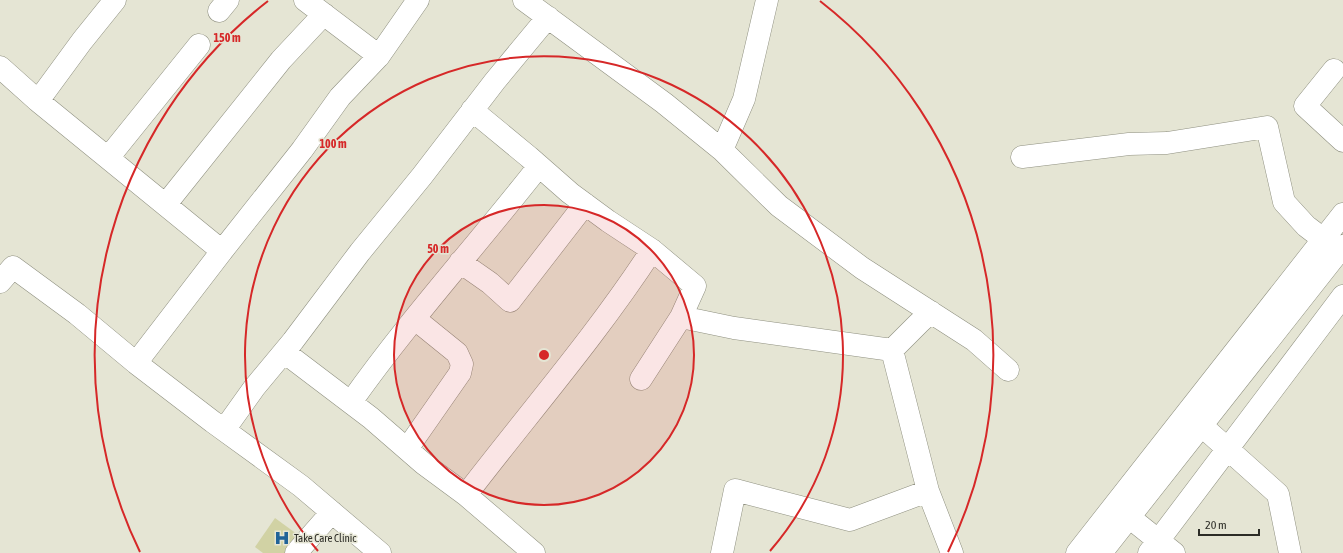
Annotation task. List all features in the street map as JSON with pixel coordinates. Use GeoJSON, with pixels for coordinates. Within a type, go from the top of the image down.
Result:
{"type":"FeatureCollection","features":[{"type":"Feature","properties":{"kind":"main road"},"geometry":{"type":"LineString","coordinates":[[38,101],[82,41],[115,0]]}},
{"type":"Feature","properties":{"kind":"main road"},"geometry":{"type":"LineString","coordinates":[[304,0],[380,56]]}},
{"type":"Feature","properties":{"kind":"main road"},"geometry":{"type":"LineString","coordinates":[[136,363],[302,150],[340,97],[380,56],[418,0]]}},
{"type":"Feature","properties":{"kind":"main road"},"geometry":{"type":"LineString","coordinates":[[722,150],[744,99],[767,0]]}},
{"type":"Feature","properties":{"kind":"main road"},"geometry":{"type":"LineString","coordinates":[[527,1],[664,103],[722,150],[779,206],[862,268],[974,340],[1008,370]]}},
{"type":"Feature","properties":{"kind":"main road"},"geometry":{"type":"LineString","coordinates":[[166,204],[282,60],[324,14]]}},
{"type":"Feature","properties":{"kind":"main road"},"geometry":{"type":"LineString","coordinates":[[224,430],[254,388],[284,352],[472,110],[548,17]]}},
{"type":"Feature","properties":{"kind":"main road"},"geometry":{"type":"LineString","coordinates":[[108,158],[199,44]]}},
{"type":"Feature","properties":{"kind":"main road"},"geometry":{"type":"LineString","coordinates":[[0,67],[38,101],[115,165],[166,204],[222,251]]}},
{"type":"Feature","properties":{"kind":"main road"},"geometry":{"type":"LineString","coordinates":[[1334,70],[1305,106],[1343,141]]}},
{"type":"Feature","properties":{"kind":"main road"},"geometry":{"type":"LineString","coordinates":[[472,110],[570,193],[652,250],[695,286],[681,317],[641,379]]}},
{"type":"Feature","properties":{"kind":"main road"},"geometry":{"type":"LineString","coordinates":[[1022,157],[1129,144],[1167,143],[1267,127],[1284,202],[1306,226],[1333,243]]}},
{"type":"Feature","properties":{"kind":"main road"},"geometry":{"type":"LineString","coordinates":[[351,402],[375,368],[539,166]]}},
{"type":"Feature","properties":{"kind":"main road"},"geometry":{"type":"LineString","coordinates":[[460,262],[490,283],[510,301],[585,204]]}},
{"type":"Feature","properties":{"kind":"main road"},"geometry":{"type":"LineString","coordinates":[[1102,553],[1202,426],[1333,243],[1343,214]]}},
{"type":"Feature","properties":{"kind":"main road"},"geometry":{"type":"LineString","coordinates":[[1077,553],[1333,243]]}},
{"type":"Feature","properties":{"kind":"main road"},"geometry":{"type":"LineString","coordinates":[[466,495],[564,372],[627,288],[652,250]]}},
{"type":"Feature","properties":{"kind":"main road"},"geometry":{"type":"LineString","coordinates":[[4,268],[77,314],[136,363],[301,486],[380,553]]}},
{"type":"Feature","properties":{"kind":"main road"},"geometry":{"type":"LineString","coordinates":[[1129,517],[1161,549],[1228,449],[1343,296]]}},
{"type":"Feature","properties":{"kind":"main road"},"geometry":{"type":"LineString","coordinates":[[892,350],[931,312]]}},
{"type":"Feature","properties":{"kind":"main road"},"geometry":{"type":"LineString","coordinates":[[681,317],[734,328],[892,350]]}},
{"type":"Feature","properties":{"kind":"main road"},"geometry":{"type":"LineString","coordinates":[[407,448],[460,373],[462,364],[457,353],[415,319]]}},
{"type":"Feature","properties":{"kind":"main road"},"geometry":{"type":"LineString","coordinates":[[892,350],[928,491],[952,553]]}},
{"type":"Feature","properties":{"kind":"main road"},"geometry":{"type":"LineString","coordinates":[[284,352],[351,402],[466,495],[534,553]]}},
{"type":"Feature","properties":{"kind":"main road"},"geometry":{"type":"LineString","coordinates":[[1202,426],[1278,494],[1290,553]]}},
{"type":"Feature","properties":{"kind":"main road"},"geometry":{"type":"LineString","coordinates":[[722,553],[735,490],[850,520],[928,491]]}},
{"type":"Feature","properties":{"kind":"main road"},"geometry":{"type":"LineString","coordinates":[[296,553],[332,512]]}},
{"type":"Feature","properties":{"kind":"building"},"geometry":{"type":"Polygon","coordinates":[[[275,518],[301,537],[290,553],[263,553],[255,547],[275,518]]]}},
{"type":"Feature","properties":{"kind":"place","name":"Take Care Clinic"},"geometry":{"type":"Point","coordinates":[282,538]}}]}
